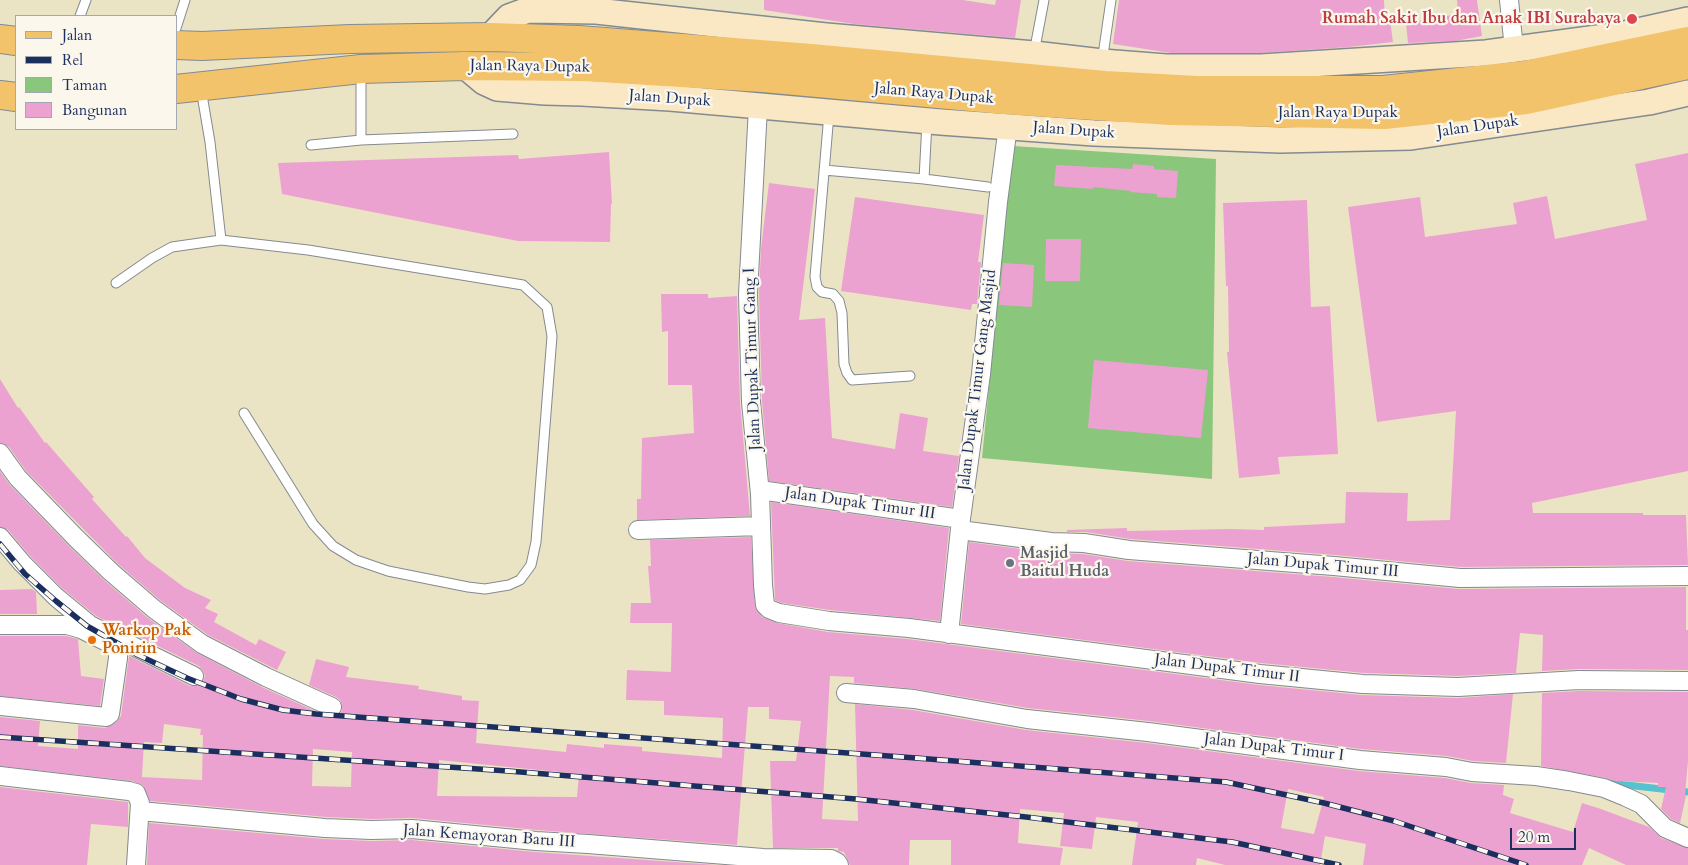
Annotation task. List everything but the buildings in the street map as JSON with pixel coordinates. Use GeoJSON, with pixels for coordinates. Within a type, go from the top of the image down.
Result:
{"type":"FeatureCollection","features":[{"type":"Feature","properties":{"kind":"main road"},"geometry":{"type":"LineString","coordinates":[[490,37],[509,17],[526,5],[599,6],[887,53],[1034,54],[1166,67],[1233,78],[1261,67],[1486,53],[1620,35],[1688,20]]}},
{"type":"Feature","properties":{"kind":"main road","name":"Jalan Raya Dupak"},"geometry":{"type":"LineString","coordinates":[[178,45],[202,46],[490,37],[579,40],[887,53],[1105,85],[1196,90],[1233,78],[1382,90],[1526,75],[1578,88],[1688,41]]}},
{"type":"Feature","properties":{"kind":"main road"},"geometry":{"type":"LineString","coordinates":[[0,39],[15,40]]}},
{"type":"Feature","properties":{"kind":"main road","name":"Jalan Raya Dupak"},"geometry":{"type":"LineString","coordinates":[[188,88],[360,69],[465,66],[585,67],[763,78],[1004,100],[1171,111],[1384,115],[1526,100],[1688,65]]}},
{"type":"Feature","properties":{"kind":"main road","name":"Jalan Dupak"},"geometry":{"type":"LineString","coordinates":[[465,66],[484,82],[497,88],[670,98],[758,107],[1094,133],[1280,140],[1412,137],[1578,88],[1649,102],[1688,93]]}},
{"type":"Feature","properties":{"kind":"main road"},"geometry":{"type":"LineString","coordinates":[[0,95],[15,96]]}},
{"type":"Feature","properties":{"kind":"street"},"geometry":{"type":"LineString","coordinates":[[1509,0],[1514,49]]}},
{"type":"Feature","properties":{"kind":"street","name":"Jalan Dupak Timur Gang I"},"geometry":{"type":"LineString","coordinates":[[758,107],[748,294],[751,402],[760,490],[763,585],[765,606],[769,609]]}},
{"type":"Feature","properties":{"kind":"street","name":"Jalan Dupak Timur Gang Masjid"},"geometry":{"type":"LineString","coordinates":[[948,634],[960,524],[981,374],[998,202],[1008,126]]}},
{"type":"Feature","properties":{"kind":"street"},"geometry":{"type":"LineString","coordinates":[[0,453],[18,478],[76,538],[111,572],[154,609],[202,644],[266,677],[332,707]]}},
{"type":"Feature","properties":{"kind":"street","name":"Jalan Dupak Timur III"},"geometry":{"type":"LineString","coordinates":[[760,490],[960,524],[1052,542],[1084,543],[1129,550],[1460,578],[1688,576]]}},
{"type":"Feature","properties":{"kind":"street"},"geometry":{"type":"LineString","coordinates":[[638,530],[761,526]]}},
{"type":"Feature","properties":{"kind":"street"},"geometry":{"type":"LineString","coordinates":[[0,536],[22,563],[56,597],[90,625],[194,676]]}},
{"type":"Feature","properties":{"kind":"street","name":"Jalan Dupak Timur II"},"geometry":{"type":"LineString","coordinates":[[769,609],[778,613],[829,621],[948,634],[1250,673],[1363,684],[1458,687],[1578,680],[1688,681]]}},
{"type":"Feature","properties":{"kind":"street"},"geometry":{"type":"LineString","coordinates":[[0,625],[67,626],[81,629],[113,646],[118,653],[110,714],[106,717],[0,706]]}},
{"type":"Feature","properties":{"kind":"street","name":"Jalan Dupak Timur I"},"geometry":{"type":"LineString","coordinates":[[846,693],[932,702],[1027,719],[1148,732],[1360,760],[1446,767],[1472,772],[1536,776],[1569,781],[1604,788],[1641,804],[1665,828],[1688,838]]}},
{"type":"Feature","properties":{"kind":"street","name":"Jalan Kemayoran Baru III"},"geometry":{"type":"LineString","coordinates":[[0,776],[129,791],[136,793],[139,804],[325,828],[412,829],[536,842],[588,844],[763,858],[831,859],[838,864]]}},
{"type":"Feature","properties":{"kind":"street"},"geometry":{"type":"LineString","coordinates":[[136,865],[139,804]]}},
{"type":"Feature","properties":{"kind":"lane"},"geometry":{"type":"LineString","coordinates":[[80,15],[86,0]]}},
{"type":"Feature","properties":{"kind":"lane"},"geometry":{"type":"LineString","coordinates":[[178,22],[185,0]]}},
{"type":"Feature","properties":{"kind":"lane"},"geometry":{"type":"LineString","coordinates":[[1034,54],[1044,0]]}},
{"type":"Feature","properties":{"kind":"lane"},"geometry":{"type":"LineString","coordinates":[[1102,62],[1111,0]]}},
{"type":"Feature","properties":{"kind":"lane"},"geometry":{"type":"LineString","coordinates":[[360,69],[361,140]]}},
{"type":"Feature","properties":{"kind":"lane"},"geometry":{"type":"LineString","coordinates":[[188,88],[210,142],[221,240]]}},
{"type":"Feature","properties":{"kind":"lane"},"geometry":{"type":"LineString","coordinates":[[829,111],[814,276],[817,286],[822,292],[833,294],[839,301],[842,313],[844,364],[852,380],[910,376]]}},
{"type":"Feature","properties":{"kind":"lane"},"geometry":{"type":"LineString","coordinates":[[924,179],[927,120]]}},
{"type":"Feature","properties":{"kind":"lane"},"geometry":{"type":"LineString","coordinates":[[311,145],[361,140],[513,134]]}},
{"type":"Feature","properties":{"kind":"lane"},"geometry":{"type":"LineString","coordinates":[[824,170],[988,187]]}},
{"type":"Feature","properties":{"kind":"lane"},"geometry":{"type":"LineString","coordinates":[[116,283],[152,258],[172,248],[221,240],[308,250],[523,285],[547,306],[552,336],[536,542],[531,565],[520,580],[509,585],[485,589],[388,571],[356,560],[333,546],[313,524],[244,413]]}},
{"type":"Feature","properties":{"kind":"green space"},"geometry":{"type":"Polygon","coordinates":[[[1013,146],[1216,159],[1212,479],[982,458],[1013,146]]]}},
{"type":"Feature","properties":{"kind":"waterway"},"geometry":{"type":"LineString","coordinates":[[1609,783],[1688,792]]}},
{"type":"Feature","properties":{"kind":"railway"},"geometry":{"type":"LineString","coordinates":[[0,544],[25,574],[87,626],[138,655],[187,678],[241,699],[283,710],[1226,782],[1324,803],[1394,821],[1526,865]]}},
{"type":"Feature","properties":{"kind":"railway"},"geometry":{"type":"LineString","coordinates":[[0,737],[508,771],[856,799],[1232,842],[1339,865]]}},
{"type":"Feature","properties":{"kind":"place","name":"Rumah Sakit Ibu dan Anak IBI Surabaya"},"geometry":{"type":"Point","coordinates":[1632,19]}},
{"type":"Feature","properties":{"kind":"place","name":"Masjid Baitul Huda"},"geometry":{"type":"Point","coordinates":[1010,563]}},
{"type":"Feature","properties":{"kind":"place","name":"Warkop Pak Ponirin"},"geometry":{"type":"Point","coordinates":[92,640]}}]}
